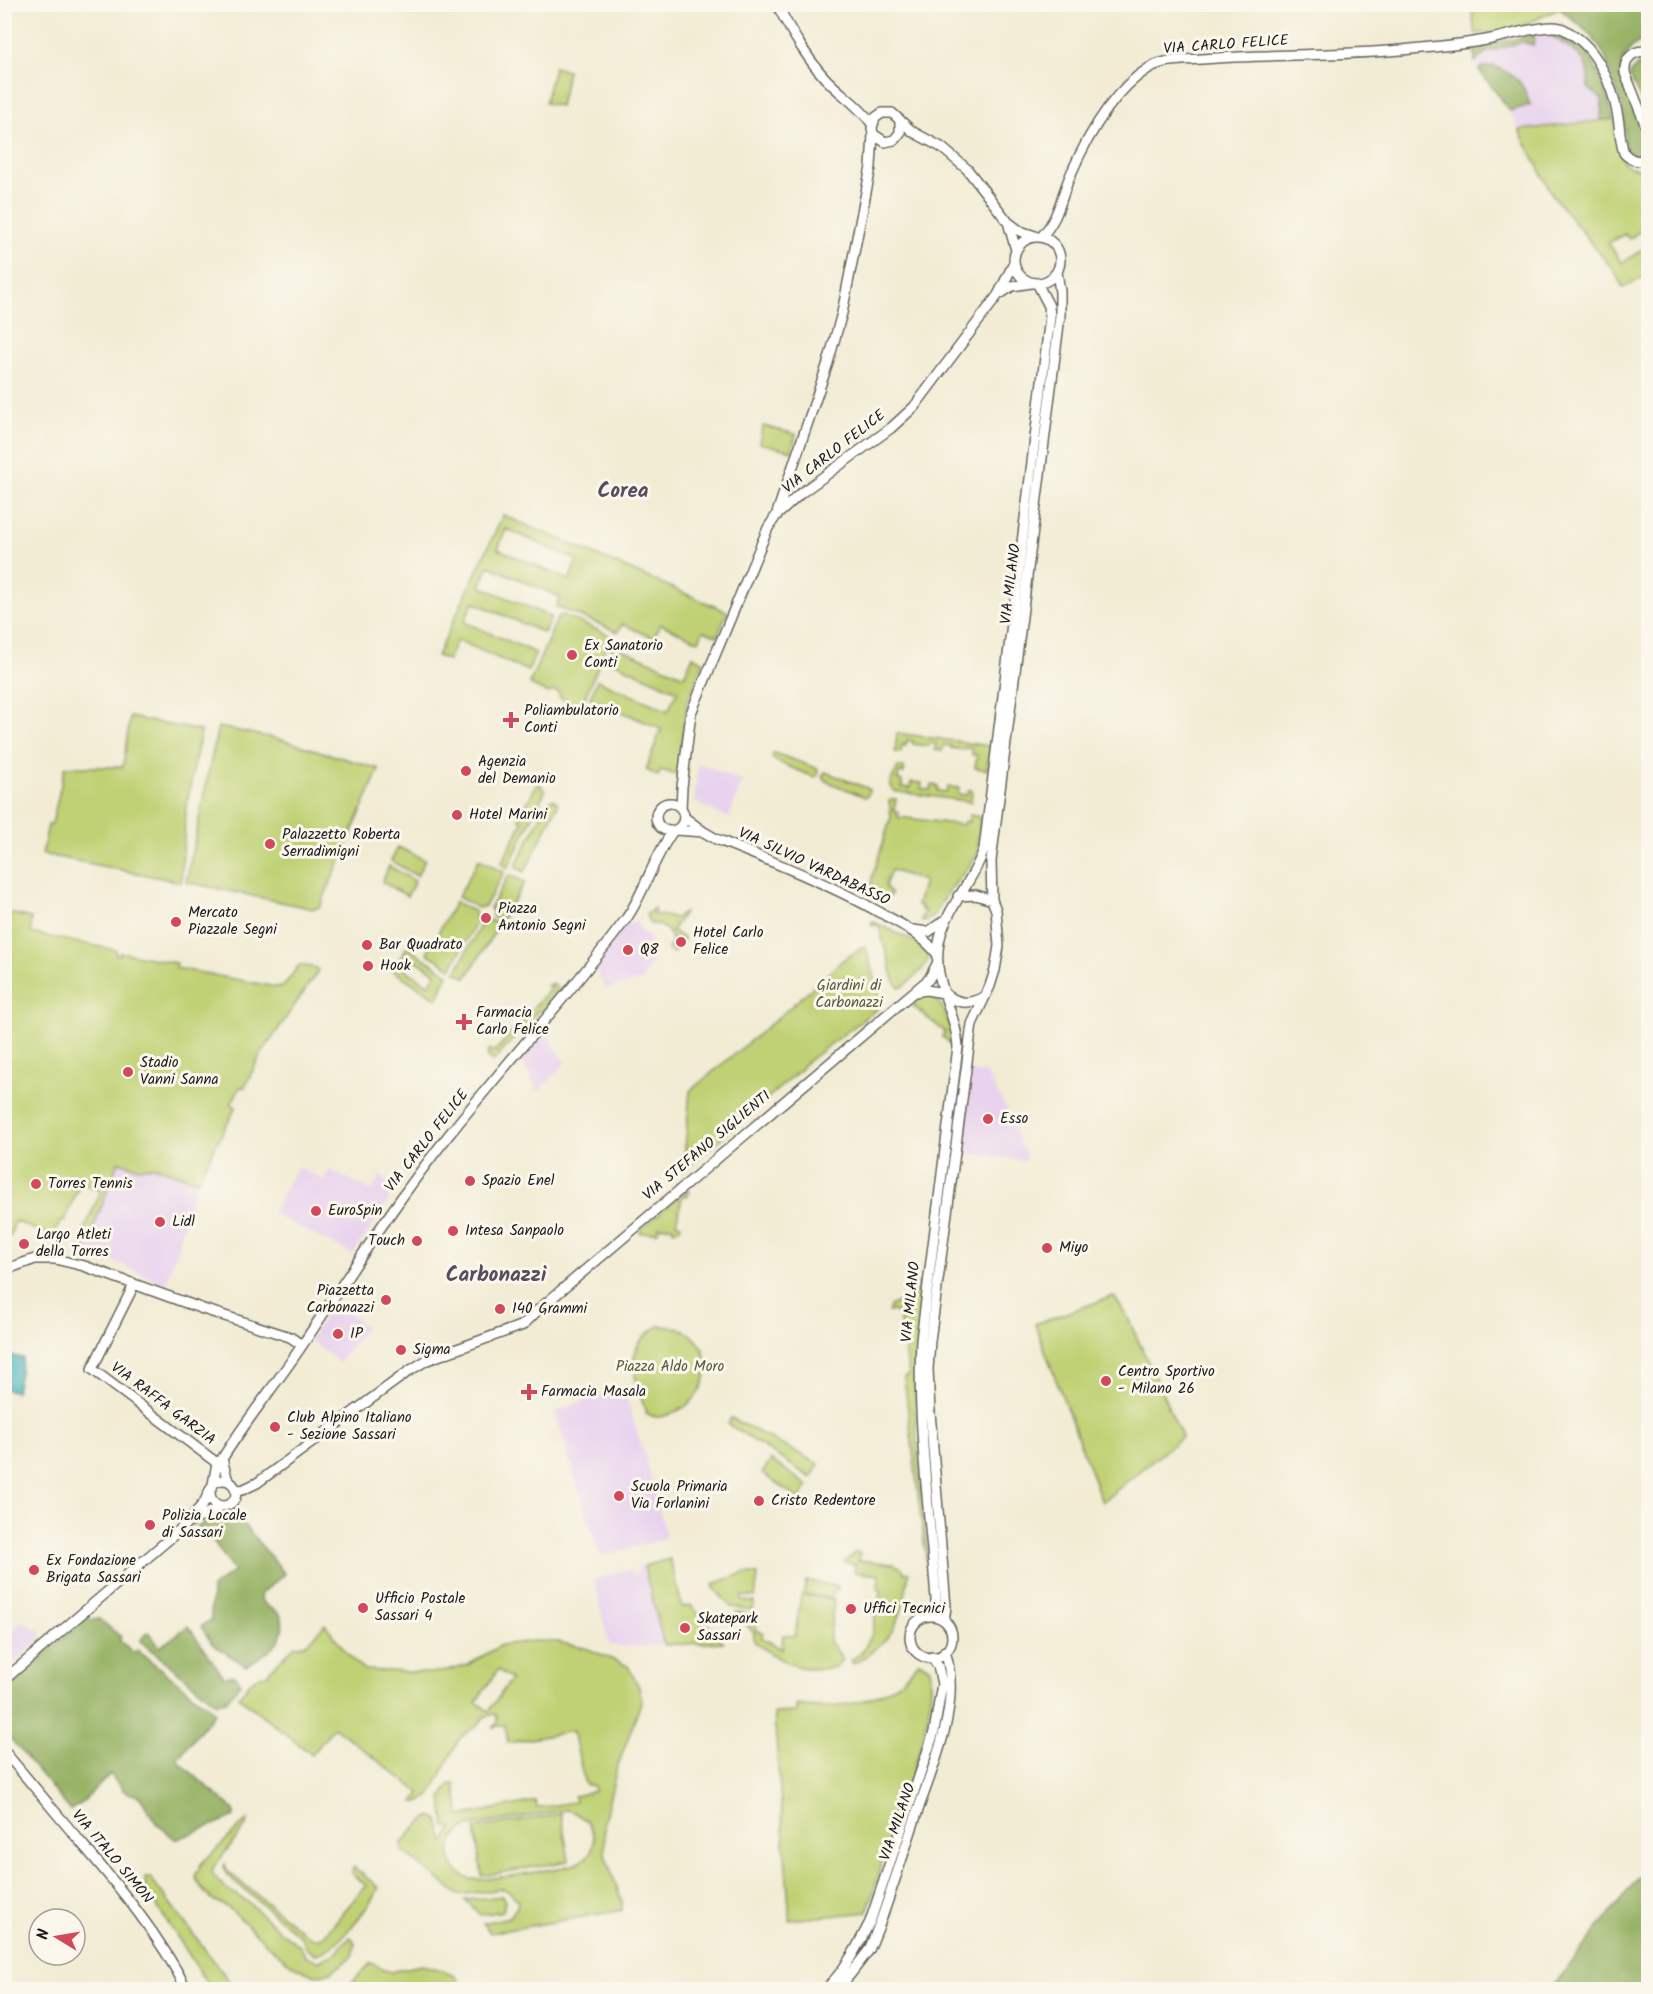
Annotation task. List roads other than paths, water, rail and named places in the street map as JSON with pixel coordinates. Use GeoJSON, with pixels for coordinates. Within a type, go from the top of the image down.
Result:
{"type":"FeatureCollection","features":[{"type":"Feature","properties":{"kind":"main road"},"geometry":{"type":"LineString","coordinates":[[777,4],[801,45],[831,84],[875,120]]}},
{"type":"Feature","properties":{"kind":"main road","name":"VIA CARLO FELICE"},"geometry":{"type":"LineString","coordinates":[[1055,245],[1054,223],[1069,178],[1095,128],[1117,98],[1151,66],[1162,62],[1371,52],[1490,40],[1555,27],[1569,32],[1592,52],[1616,105],[1624,153],[1635,161],[1648,157]]}},
{"type":"Feature","properties":{"kind":"main road"},"geometry":{"type":"LineString","coordinates":[[1648,52],[1634,53],[1629,57],[1625,67],[1648,131]]}},
{"type":"Feature","properties":{"kind":"main road"},"geometry":{"type":"LineString","coordinates":[[776,516],[828,363],[842,313],[871,167],[875,120],[887,112],[892,113],[913,132],[954,157],[967,169],[1008,222],[1020,231],[1055,245],[1060,258],[1056,272],[1048,280],[1035,283],[1020,276],[1014,263],[1016,250],[1008,222]]}},
{"type":"Feature","properties":{"kind":"main road"},"geometry":{"type":"LineString","coordinates":[[871,167],[879,148],[885,142],[897,137],[901,129],[900,120]]}},
{"type":"Feature","properties":{"kind":"main road"},"geometry":{"type":"LineString","coordinates":[[873,134],[885,142]]}},
{"type":"Feature","properties":{"kind":"main road"},"geometry":{"type":"LineString","coordinates":[[897,137],[933,143]]}},
{"type":"Feature","properties":{"kind":"main road","name":"VIA CARLO FELICE"},"geometry":{"type":"LineString","coordinates":[[1038,237],[1054,223]]}},
{"type":"Feature","properties":{"kind":"main road"},"geometry":{"type":"LineString","coordinates":[[1016,250],[1024,240],[1038,237]]}},
{"type":"Feature","properties":{"kind":"main road","name":"VIA CARLO FELICE"},"geometry":{"type":"LineString","coordinates":[[682,813],[682,787],[691,712],[768,528],[776,516],[801,493],[891,429],[914,407],[998,296],[1014,263]]}},
{"type":"Feature","properties":{"kind":"main road","name":"VIA MILANO"},"geometry":{"type":"LineString","coordinates":[[944,1620],[946,1607],[930,1412],[930,1341],[972,1024],[995,970],[999,946],[997,919],[992,900],[991,861],[1060,316],[1060,292],[1056,272]]}},
{"type":"Feature","properties":{"kind":"main road","name":"VIA CARLO FELICE"},"geometry":{"type":"LineString","coordinates":[[998,296],[1012,286],[1035,283]]}},
{"type":"Feature","properties":{"kind":"main road","name":"VIA MILANO"},"geometry":{"type":"LineString","coordinates":[[929,1616],[936,1605],[936,1599],[919,1369],[924,1308],[958,1047],[955,1023],[944,993],[938,959],[939,937],[945,919],[979,863],[984,849],[1050,317],[1049,306],[1035,283]]}},
{"type":"Feature","properties":{"kind":"main road"},"geometry":{"type":"LineString","coordinates":[[670,803],[682,813],[682,825],[674,831],[661,828],[656,822],[656,814],[660,807],[670,803],[682,787]]}},
{"type":"Feature","properties":{"kind":"main road","name":"VIA SILVIO VARDABASSO"},"geometry":{"type":"LineString","coordinates":[[682,813],[704,832],[817,881],[911,930],[926,941],[938,959]]}},
{"type":"Feature","properties":{"kind":"main road","name":"VIA CARLO FELICE"},"geometry":{"type":"LineString","coordinates":[[660,848],[661,828]]}},
{"type":"Feature","properties":{"kind":"main road","name":"VIA CARLO FELICE"},"geometry":{"type":"LineString","coordinates":[[4,1680],[182,1528],[204,1503],[212,1487],[219,1461],[302,1345],[408,1188],[627,916],[640,894],[660,848],[674,831]]}},
{"type":"Feature","properties":{"kind":"main road","name":"VIA SILVIO VARDABASSO"},"geometry":{"type":"LineString","coordinates":[[674,831],[704,832]]}},
{"type":"Feature","properties":{"kind":"main road"},"geometry":{"type":"LineString","coordinates":[[958,896],[976,895],[992,900]]}},
{"type":"Feature","properties":{"kind":"main road"},"geometry":{"type":"LineString","coordinates":[[911,930],[928,932],[945,919]]}},
{"type":"Feature","properties":{"kind":"main road","name":"VIA STEFANO SIGLIENTI"},"geometry":{"type":"LineString","coordinates":[[233,1486],[242,1490],[257,1483],[427,1360],[523,1325],[928,979],[938,959]]}},
{"type":"Feature","properties":{"kind":"main road"},"geometry":{"type":"LineString","coordinates":[[912,992],[926,990],[944,993],[954,1001],[963,1003],[974,1003],[984,997]]}},
{"type":"Feature","properties":{"kind":"main road"},"geometry":{"type":"LineString","coordinates":[[6,1270],[35,1259],[55,1259],[84,1266],[203,1309],[290,1337],[302,1345]]}},
{"type":"Feature","properties":{"kind":"main road","name":"VIA RAFFA GARZIA"},"geometry":{"type":"LineString","coordinates":[[132,1283],[131,1291],[92,1369],[219,1461]]}},
{"type":"Feature","properties":{"kind":"main road"},"geometry":{"type":"LineString","coordinates":[[219,1461],[233,1486],[236,1495],[232,1502],[221,1506],[211,1499],[212,1487],[220,1480],[233,1486]]}},
{"type":"Feature","properties":{"kind":"main road","name":"VIA CARLO FELICE"},"geometry":{"type":"LineString","coordinates":[[182,1528],[221,1506]]}},
{"type":"Feature","properties":{"kind":"main road"},"geometry":{"type":"LineString","coordinates":[[929,1616],[944,1620],[951,1639],[945,1651],[932,1657],[919,1653],[912,1645],[910,1638],[916,1622],[929,1616]]}},
{"type":"Feature","properties":{"kind":"main road","name":"VIA MILANO"},"geometry":{"type":"LineString","coordinates":[[838,1989],[869,1950],[944,1734],[950,1690],[949,1664],[945,1651]]}},
{"type":"Feature","properties":{"kind":"main road","name":"VIA MILANO"},"geometry":{"type":"LineString","coordinates":[[825,1989],[837,1978],[858,1946],[870,1922],[934,1732],[942,1684],[938,1666],[932,1657]]}},
{"type":"Feature","properties":{"kind":"main road","name":"VIA ITALO SIMON"},"geometry":{"type":"LineString","coordinates":[[4,1751],[116,1882],[149,1926],[176,1967],[187,1989]]}},
{"type":"Feature","properties":{"kind":"water"},"geometry":{"type":"Polygon","coordinates":[[[9,1355],[23,1358],[16,1392],[5,1389],[9,1355]]]}},
{"type":"Feature","properties":{"kind":"place","name":"Ex Sanatorio Conti"},"geometry":{"type":"Point","coordinates":[572,655]}},
{"type":"Feature","properties":{"kind":"place","name":"Poliambulatorio Conti"},"geometry":{"type":"Point","coordinates":[511,720]}},
{"type":"Feature","properties":{"kind":"place","name":"Agenzia del Demanio"},"geometry":{"type":"Point","coordinates":[466,771]}},
{"type":"Feature","properties":{"kind":"place","name":"Hotel Marini"},"geometry":{"type":"Point","coordinates":[457,815]}},
{"type":"Feature","properties":{"kind":"place","name":"Palazzetto Roberta Serradimigni"},"geometry":{"type":"Point","coordinates":[270,844]}},
{"type":"Feature","properties":{"kind":"place","name":"Piazza Antonio Segni"},"geometry":{"type":"Point","coordinates":[486,918]}},
{"type":"Feature","properties":{"kind":"place","name":"Mercato Piazzale Segni"},"geometry":{"type":"Point","coordinates":[176,922]}},
{"type":"Feature","properties":{"kind":"place","name":"Hotel Carlo Felice"},"geometry":{"type":"Point","coordinates":[681,942]}},
{"type":"Feature","properties":{"kind":"place","name":"Bar Quadrato"},"geometry":{"type":"Point","coordinates":[367,945]}},
{"type":"Feature","properties":{"kind":"place","name":"Q8"},"geometry":{"type":"Point","coordinates":[628,950]}},
{"type":"Feature","properties":{"kind":"place","name":"Hook"},"geometry":{"type":"Point","coordinates":[368,966]}},
{"type":"Feature","properties":{"kind":"place","name":"Farmacia Carlo Felice"},"geometry":{"type":"Point","coordinates":[464,1022]}},
{"type":"Feature","properties":{"kind":"place","name":"Stadio Vanni Sanna"},"geometry":{"type":"Point","coordinates":[128,1072]}},
{"type":"Feature","properties":{"kind":"place","name":"Esso"},"geometry":{"type":"Point","coordinates":[988,1119]}},
{"type":"Feature","properties":{"kind":"place","name":"Spazio Enel"},"geometry":{"type":"Point","coordinates":[470,1181]}},
{"type":"Feature","properties":{"kind":"place","name":"Torres Tennis"},"geometry":{"type":"Point","coordinates":[36,1184]}},
{"type":"Feature","properties":{"kind":"place","name":"EuroSpin"},"geometry":{"type":"Point","coordinates":[316,1211]}},
{"type":"Feature","properties":{"kind":"place","name":"Lidl"},"geometry":{"type":"Point","coordinates":[160,1222]}},
{"type":"Feature","properties":{"kind":"place","name":"Intesa Sanpaolo"},"geometry":{"type":"Point","coordinates":[453,1231]}},
{"type":"Feature","properties":{"kind":"place","name":"Touch"},"geometry":{"type":"Point","coordinates":[417,1241]}},
{"type":"Feature","properties":{"kind":"place","name":"Largo Atleti della Torres"},"geometry":{"type":"Point","coordinates":[24,1244]}},
{"type":"Feature","properties":{"kind":"place","name":"Miyo"},"geometry":{"type":"Point","coordinates":[1047,1248]}},
{"type":"Feature","properties":{"kind":"place","name":"Piazzetta Carbonazzi"},"geometry":{"type":"Point","coordinates":[386,1300]}},
{"type":"Feature","properties":{"kind":"place","name":"140 Grammi"},"geometry":{"type":"Point","coordinates":[500,1309]}},
{"type":"Feature","properties":{"kind":"place","name":"IP"},"geometry":{"type":"Point","coordinates":[338,1334]}},
{"type":"Feature","properties":{"kind":"place","name":"Sigma"},"geometry":{"type":"Point","coordinates":[401,1350]}},
{"type":"Feature","properties":{"kind":"place","name":"Centro Sportivo - Milano 26"},"geometry":{"type":"Point","coordinates":[1106,1381]}},
{"type":"Feature","properties":{"kind":"place","name":"Farmacia Masala"},"geometry":{"type":"Point","coordinates":[529,1392]}},
{"type":"Feature","properties":{"kind":"place","name":"Club Alpino Italiano - Sezione Sassari"},"geometry":{"type":"Point","coordinates":[275,1427]}},
{"type":"Feature","properties":{"kind":"place","name":"Scuola Primaria Via Forlanini"},"geometry":{"type":"Point","coordinates":[619,1496]}},
{"type":"Feature","properties":{"kind":"place","name":"Cristo Redentore"},"geometry":{"type":"Point","coordinates":[759,1501]}},
{"type":"Feature","properties":{"kind":"place","name":"Polizia Locale di Sassari"},"geometry":{"type":"Point","coordinates":[150,1525]}},
{"type":"Feature","properties":{"kind":"place","name":"Ex Fondazione Brigata Sassari"},"geometry":{"type":"Point","coordinates":[34,1570]}},
{"type":"Feature","properties":{"kind":"place","name":"Ufficio Postale Sassari 4"},"geometry":{"type":"Point","coordinates":[363,1608]}},
{"type":"Feature","properties":{"kind":"place","name":"Uffici Tecnici"},"geometry":{"type":"Point","coordinates":[851,1609]}},
{"type":"Feature","properties":{"kind":"place","name":"Skatepark Sassari"},"geometry":{"type":"Point","coordinates":[685,1628]}},
{"type":"Feature","properties":{"kind":"district","name":"Corea"},"geometry":{"type":"Point","coordinates":[623,491]}},
{"type":"Feature","properties":{"kind":"district","name":"Carbonazzi"},"geometry":{"type":"Point","coordinates":[496,1275]}},
{"type":"Feature","properties":{"kind":"park label","name":"Giardini di Carbonazzi"},"geometry":{"type":"Point","coordinates":[849,994]}},
{"type":"Feature","properties":{"kind":"park label","name":"Piazza Aldo Moro"},"geometry":{"type":"Point","coordinates":[670,1367]}}]}
